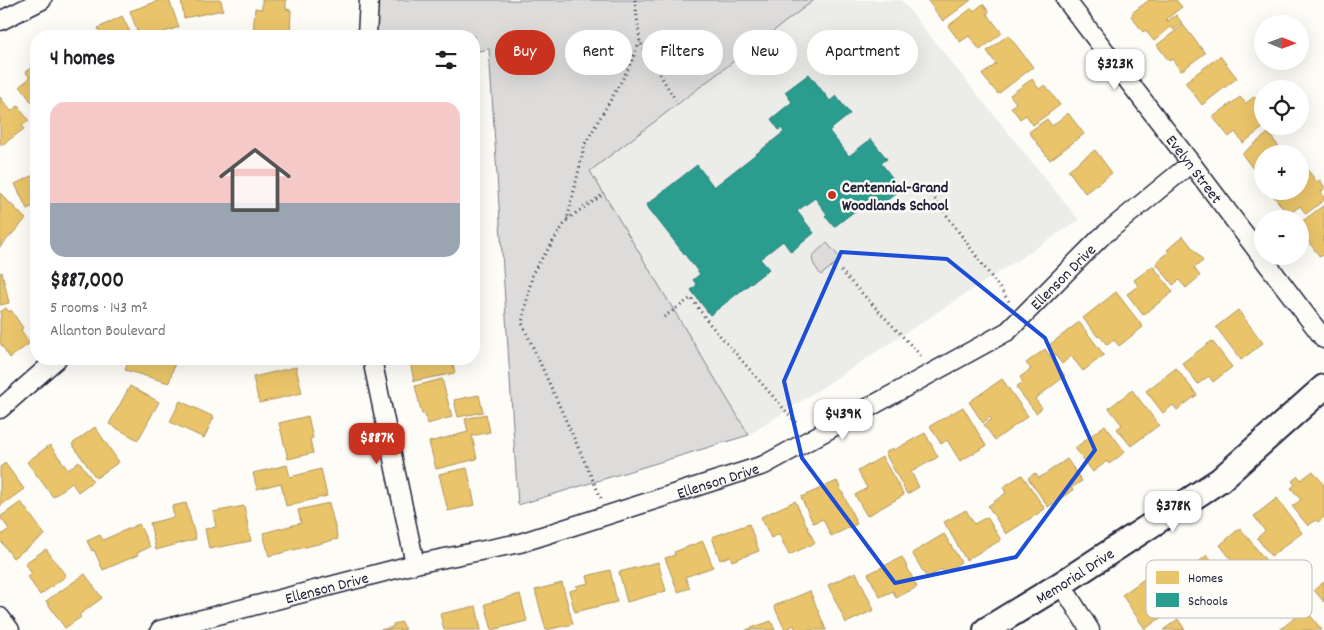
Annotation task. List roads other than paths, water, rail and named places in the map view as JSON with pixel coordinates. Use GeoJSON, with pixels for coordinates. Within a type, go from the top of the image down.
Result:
{"type":"FeatureCollection","features":[{"type":"Feature","properties":{"kind":"main road","name":"Memorial Drive"},"geometry":{"type":"LineString","coordinates":[[986,630],[1061,584],[1220,480],[1324,388]]}},
{"type":"Feature","properties":{"kind":"street"},"geometry":{"type":"LineString","coordinates":[[0,20],[42,0]]}},
{"type":"Feature","properties":{"kind":"street"},"geometry":{"type":"LineString","coordinates":[[368,30],[369,0]]}},
{"type":"Feature","properties":{"kind":"street","name":"Evelyn Street"},"geometry":{"type":"LineString","coordinates":[[1066,0],[1324,339]]}},
{"type":"Feature","properties":{"kind":"street","name":"Ellenson Drive"},"geometry":{"type":"LineString","coordinates":[[160,630],[415,564],[520,543],[764,465],[1008,331],[1100,238],[1191,163]]}},
{"type":"Feature","properties":{"kind":"street"},"geometry":{"type":"LineString","coordinates":[[0,409],[50,365]]}},
{"type":"Feature","properties":{"kind":"street"},"geometry":{"type":"LineString","coordinates":[[373,365],[415,564]]}},
{"type":"Feature","properties":{"kind":"street"},"geometry":{"type":"LineString","coordinates":[[1061,584],[1090,630]]}},
{"type":"Feature","properties":{"kind":"street"},"geometry":{"type":"LineString","coordinates":[[0,617],[10,630]]}},
{"type":"Feature","properties":{"kind":"place","name":"Centennial-Grand Woodlands School"},"geometry":{"type":"Point","coordinates":[832,195]}}]}
